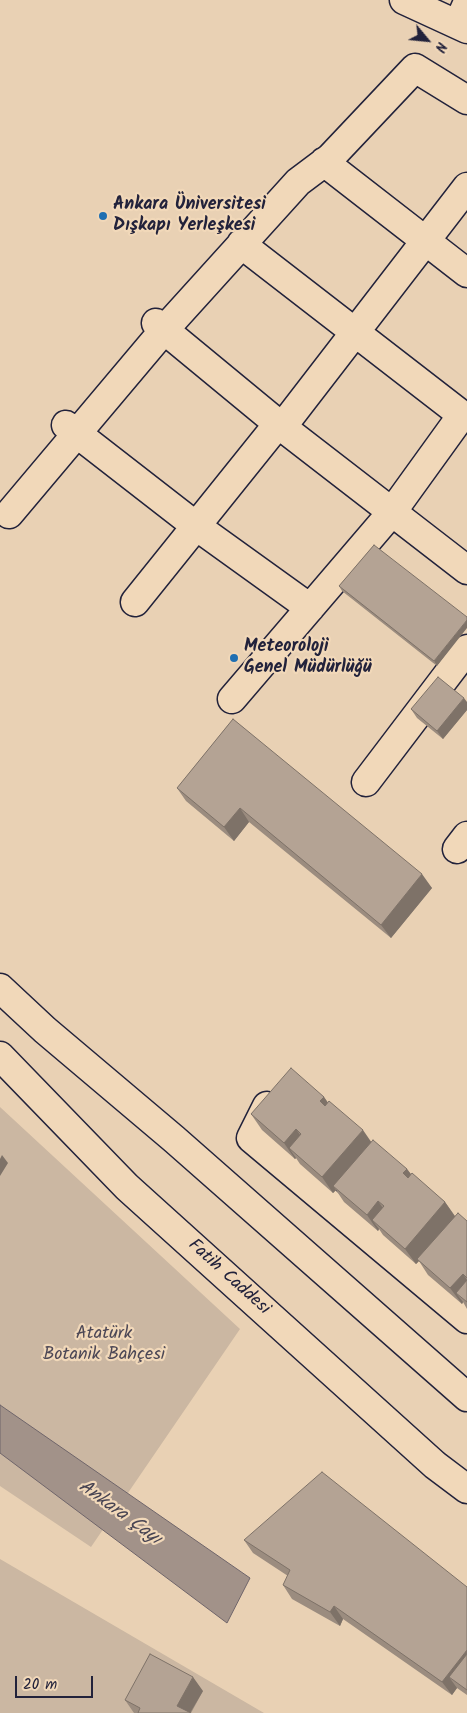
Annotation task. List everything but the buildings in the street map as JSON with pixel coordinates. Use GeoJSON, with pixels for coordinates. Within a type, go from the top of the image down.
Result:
{"type":"FeatureCollection","features":[{"type":"Feature","properties":{"kind":"street"},"geometry":{"type":"LineString","coordinates":[[404,0],[464,19]]}},
{"type":"Feature","properties":{"kind":"street"},"geometry":{"type":"LineString","coordinates":[[9,514],[72,430],[160,326],[241,244],[298,182],[330,158],[414,68],[467,100]]}},
{"type":"Feature","properties":{"kind":"street"},"geometry":{"type":"LineString","coordinates":[[324,162],[467,273]]}},
{"type":"Feature","properties":{"kind":"street"},"geometry":{"type":"LineString","coordinates":[[135,602],[356,332],[467,187]]}},
{"type":"Feature","properties":{"kind":"street"},"geometry":{"type":"LineString","coordinates":[[232,699],[392,512],[462,415],[241,244]]}},
{"type":"Feature","properties":{"kind":"street"},"geometry":{"type":"LineString","coordinates":[[160,326],[280,426],[467,570]]}},
{"type":"Feature","properties":{"kind":"street"},"geometry":{"type":"LineString","coordinates":[[72,430],[196,526],[310,608]]}},
{"type":"Feature","properties":{"kind":"street"},"geometry":{"type":"LineString","coordinates":[[366,782],[467,649]]}},
{"type":"Feature","properties":{"kind":"street"},"geometry":{"type":"LineString","coordinates":[[0,976],[45,1030]]}},
{"type":"Feature","properties":{"kind":"street"},"geometry":{"type":"LineString","coordinates":[[0,988],[45,1030],[174,1139],[467,1397]]}},
{"type":"Feature","properties":{"kind":"street","name":"Fatih Caddesi"},"geometry":{"type":"LineString","coordinates":[[0,1056],[127,1187],[435,1465],[467,1488]]}},
{"type":"Feature","properties":{"kind":"street"},"geometry":{"type":"LineString","coordinates":[[267,1106],[251,1138],[467,1319]]}},
{"type":"Feature","properties":{"kind":"green space","name":"Atatürk Botanik Bahçesi"},"geometry":{"type":"Polygon","coordinates":[[[0,1107],[240,1329],[91,1547],[0,1486],[0,1107]]]}},
{"type":"Feature","properties":{"kind":"green space"},"geometry":{"type":"Polygon","coordinates":[[[0,1559],[264,1713],[0,1713],[0,1559]]]}},
{"type":"Feature","properties":{"kind":"water","name":"Ankara Çayı"},"geometry":{"type":"Polygon","coordinates":[[[0,1405],[250,1578],[227,1623],[0,1453],[0,1405]]]}},
{"type":"Feature","properties":{"kind":"place","name":"Ankara Üniversitesi Dışkapı Yerleşkesi"},"geometry":{"type":"Point","coordinates":[103,216]}},
{"type":"Feature","properties":{"kind":"place","name":"Meteoroloji Genel Müdürlüğü"},"geometry":{"type":"Point","coordinates":[234,658]}}]}
